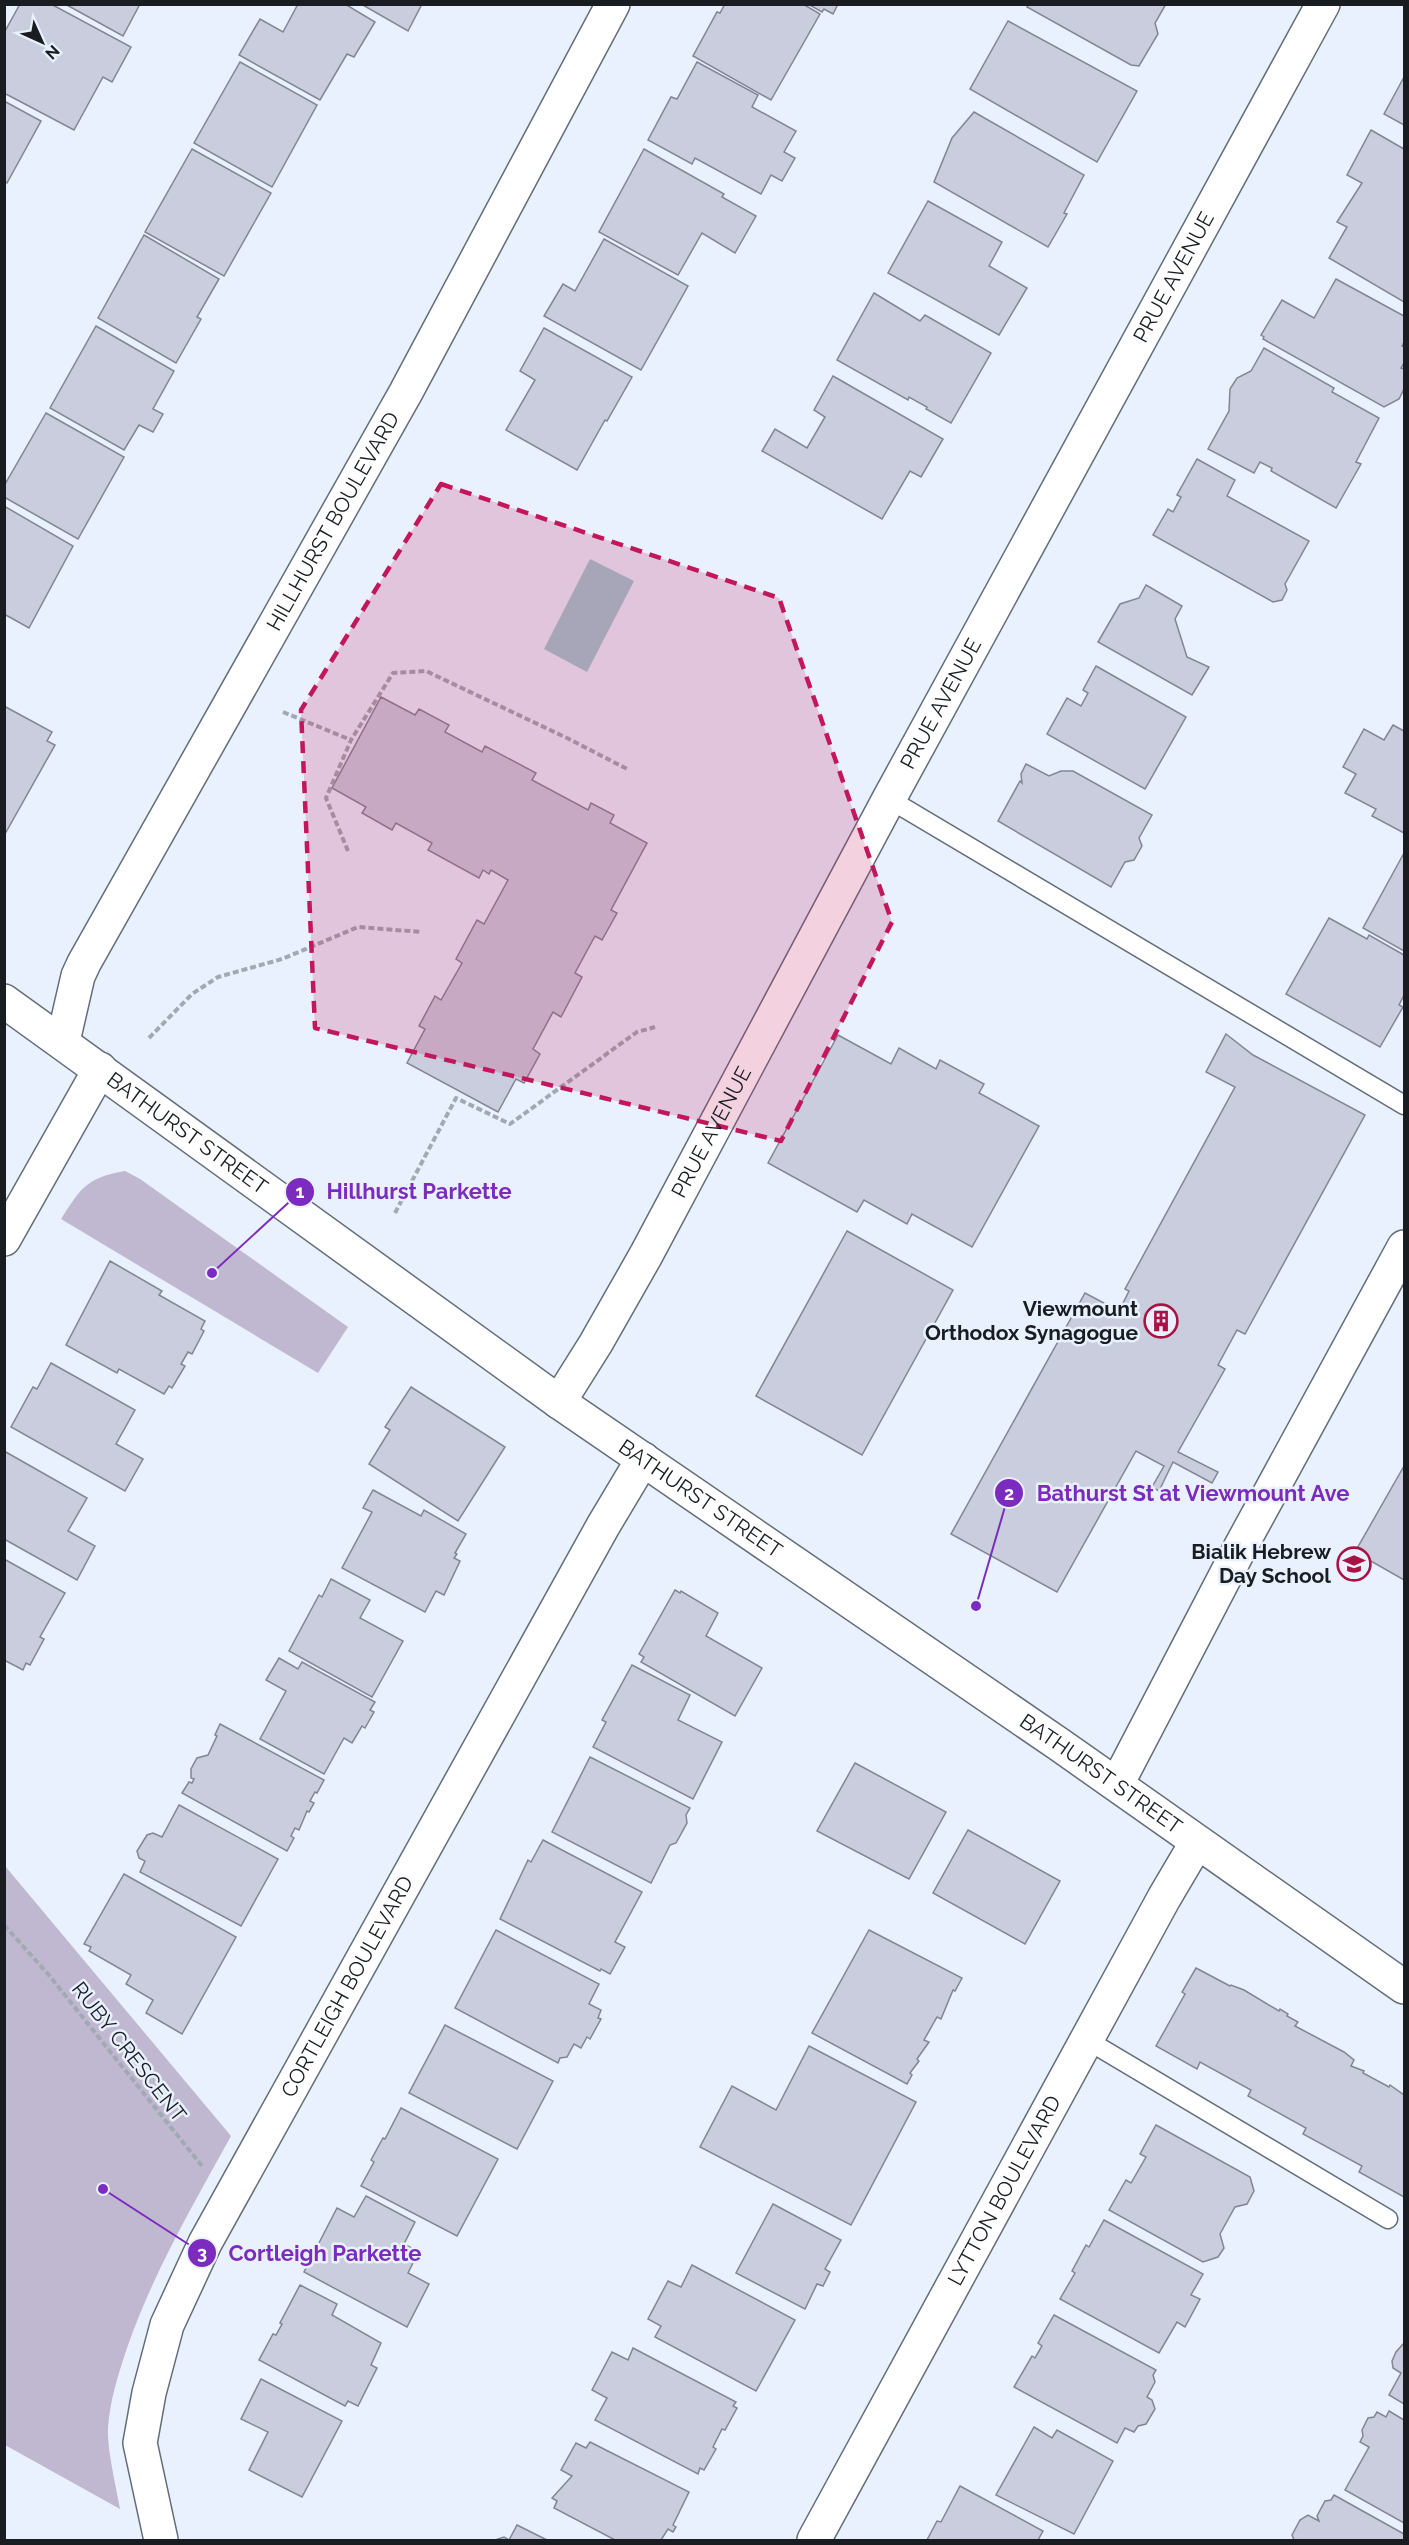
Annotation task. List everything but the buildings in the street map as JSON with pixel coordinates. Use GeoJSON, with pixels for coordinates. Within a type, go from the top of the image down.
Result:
{"type":"FeatureCollection","features":[{"type":"Feature","properties":{"kind":"street","name":"HILLHURST BOULEVARD"},"geometry":{"type":"LineString","coordinates":[[63,1041],[78,976],[84,963],[406,392],[613,4]]}},
{"type":"Feature","properties":{"kind":"street","name":"PRUE AVENUE"},"geometry":{"type":"LineString","coordinates":[[559,1402],[646,1255],[889,799],[1323,4]]}},
{"type":"Feature","properties":{"kind":"street","name":"BATHURST STREET"},"geometry":{"type":"LineString","coordinates":[[4,1001],[63,1041],[559,1402],[1117,1784],[1404,1987]]}},
{"type":"Feature","properties":{"kind":"street"},"geometry":{"type":"LineString","coordinates":[[4,1239],[100,1070]]}},
{"type":"Feature","properties":{"kind":"street"},"geometry":{"type":"LineString","coordinates":[[1117,1784],[1241,1546],[1404,1247]]}},
{"type":"Feature","properties":{"kind":"street","name":"CORTLEIGH BOULEVARD"},"geometry":{"type":"LineString","coordinates":[[161,2541],[140,2443],[149,2393],[167,2325],[205,2243],[603,1526],[643,1459]]}},
{"type":"Feature","properties":{"kind":"street","name":"LYTTON BOULEVARD"},"geometry":{"type":"LineString","coordinates":[[814,2541],[1164,1898],[1197,1842]]}},
{"type":"Feature","properties":{"kind":"lane"},"geometry":{"type":"LineString","coordinates":[[889,799],[1404,1105]]}},
{"type":"Feature","properties":{"kind":"lane"},"geometry":{"type":"LineString","coordinates":[[1087,2040],[1388,2218]]}},
{"type":"Feature","properties":{"kind":"path"},"geometry":{"type":"LineString","coordinates":[[348,851],[326,798],[351,740],[393,673],[426,671],[629,770]]}},
{"type":"Feature","properties":{"kind":"path"},"geometry":{"type":"LineString","coordinates":[[284,712],[351,740]]}},
{"type":"Feature","properties":{"kind":"path"},"geometry":{"type":"LineString","coordinates":[[148,1038],[192,994],[218,977],[282,959],[358,927],[422,932]]}},
{"type":"Feature","properties":{"kind":"path"},"geometry":{"type":"LineString","coordinates":[[394,1213],[456,1098],[510,1124],[637,1032],[655,1027]]}},
{"type":"Feature","properties":{"kind":"path","name":"RUBY CRESCENT"},"geometry":{"type":"LineString","coordinates":[[4,1925],[48,1974],[195,2160],[232,2194]]}},
{"type":"Feature","properties":{"kind":"highlighted area"},"geometry":{"type":"Polygon","coordinates":[[[441,484],[779,598],[892,922],[781,1141],[315,1028],[301,710],[441,484]]]}},
{"type":"Feature","properties":{"kind":"shaded area"},"geometry":{"type":"Polygon","coordinates":[[[125,1171],[140,1179],[348,1327],[318,1373],[61,1219],[86,1186],[101,1177],[125,1171]]]}},
{"type":"Feature","properties":{"kind":"shaded area"},"geometry":{"type":"Polygon","coordinates":[[[5,1866],[231,2136],[161,2266],[137,2320],[118,2378],[111,2407],[108,2437],[120,2509],[5,2445],[5,1866]]]}},
{"type":"Feature","properties":{"kind":"water"},"geometry":{"type":"Polygon","coordinates":[[[590,559],[634,581],[587,672],[544,649],[590,559]]]}},
{"type":"Feature","properties":{"kind":"place","name":"Hillhurst Parkette"},"geometry":{"type":"Point","coordinates":[212,1273]}},
{"type":"Feature","properties":{"kind":"place","name":"Viewmount Orthodox Synagogue"},"geometry":{"type":"Point","coordinates":[1161,1321]}},
{"type":"Feature","properties":{"kind":"place","name":"Bialik Hebrew Day School"},"geometry":{"type":"Point","coordinates":[1354,1564]}},
{"type":"Feature","properties":{"kind":"place","name":"Bathurst St at Viewmount Ave"},"geometry":{"type":"Point","coordinates":[976,1606]}},
{"type":"Feature","properties":{"kind":"place","name":"Cortleigh Parkette"},"geometry":{"type":"Point","coordinates":[103,2189]}}]}
